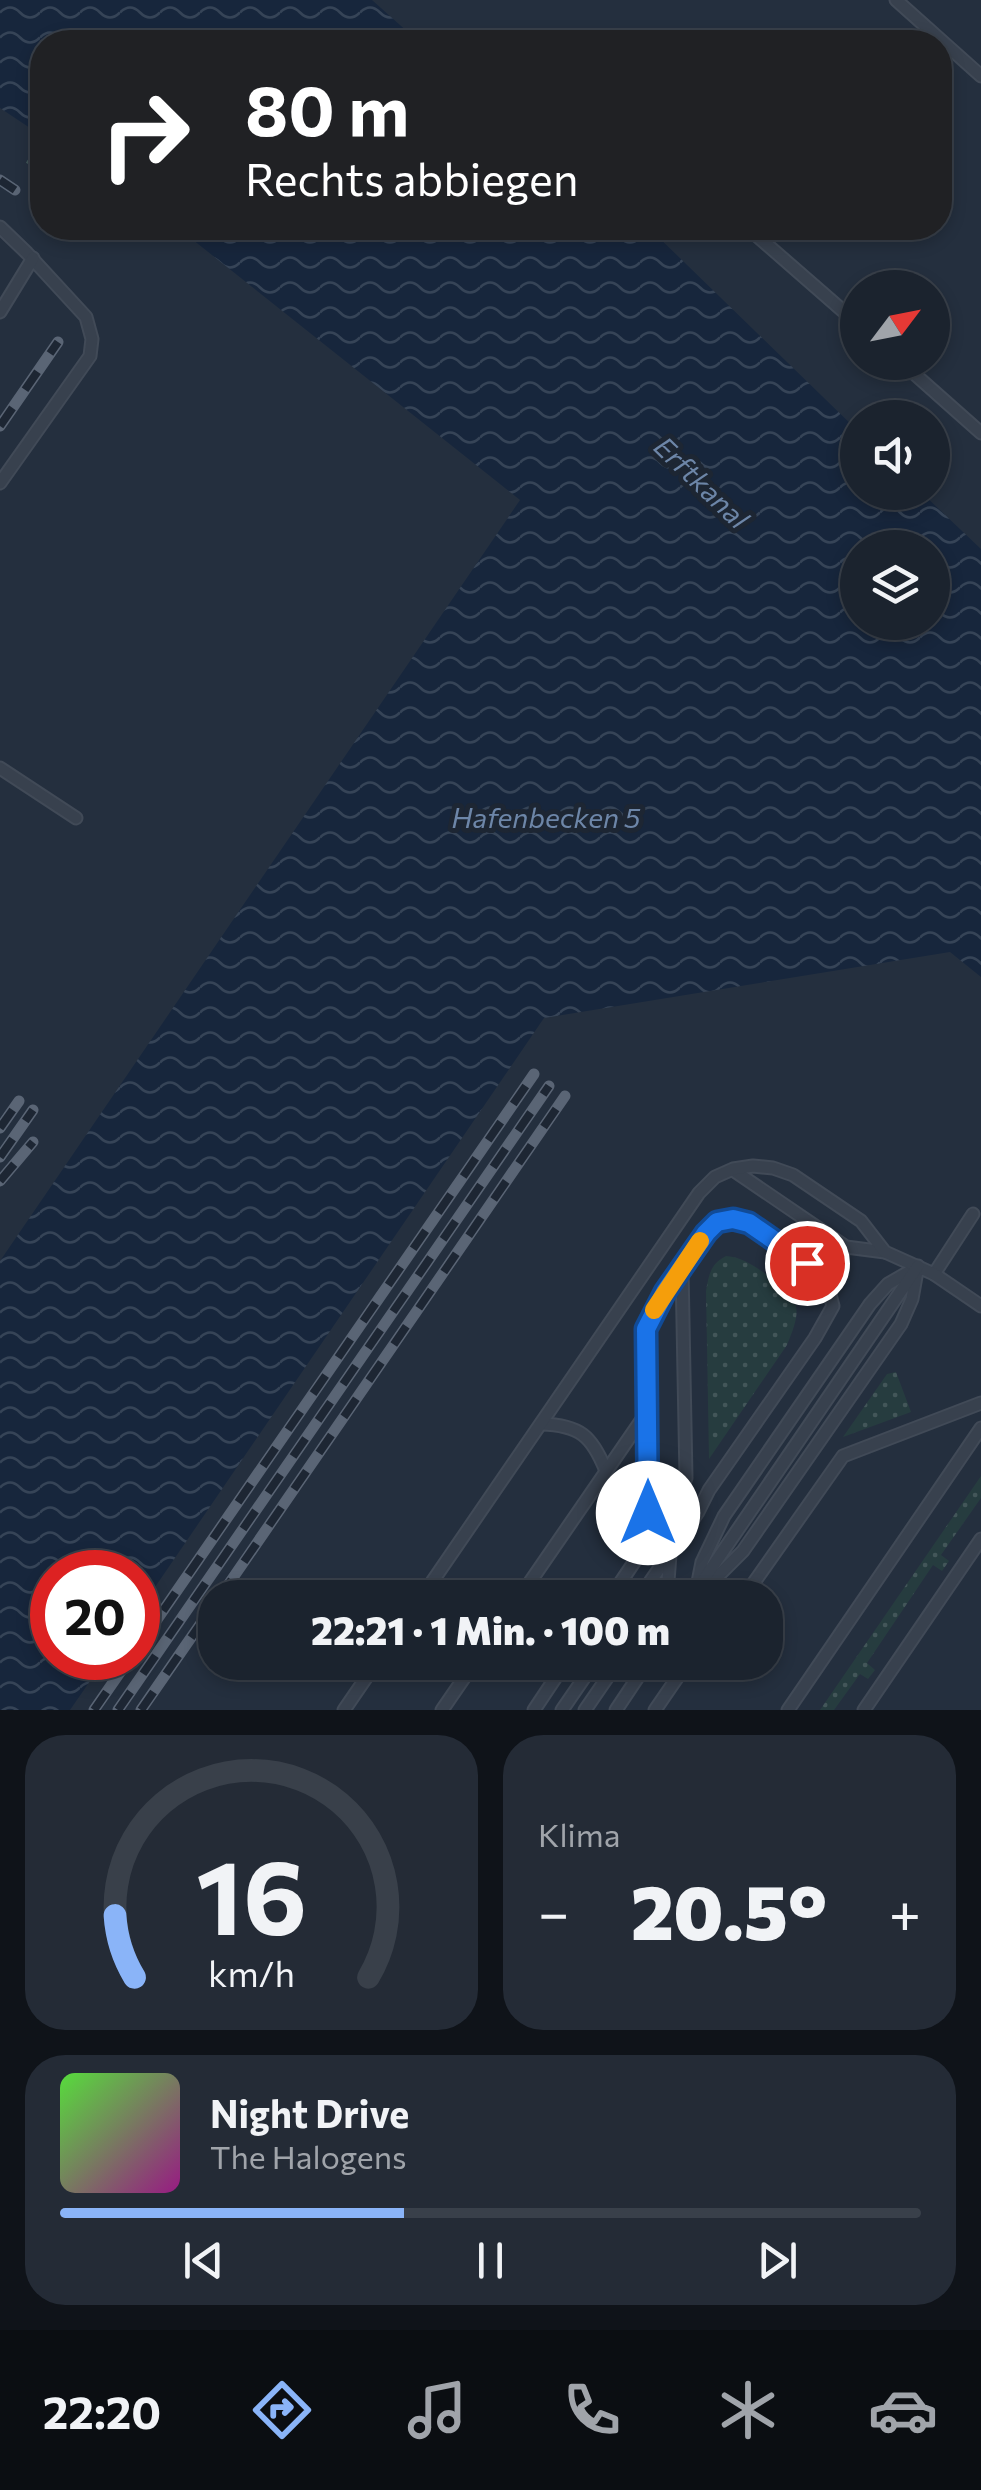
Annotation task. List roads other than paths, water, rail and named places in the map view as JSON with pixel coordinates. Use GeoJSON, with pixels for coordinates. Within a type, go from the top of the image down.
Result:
{"type":"FeatureCollection","features":[{"type":"Feature","properties":{"kind":"lane"},"geometry":{"type":"LineString","coordinates":[[896,0],[930,30]]}},
{"type":"Feature","properties":{"kind":"lane"},"geometry":{"type":"LineString","coordinates":[[952,50],[981,76]]}},
{"type":"Feature","properties":{"kind":"lane"},"geometry":{"type":"LineString","coordinates":[[0,226],[86,317],[92,339],[90,356],[0,483]]}},
{"type":"Feature","properties":{"kind":"lane"},"geometry":{"type":"LineString","coordinates":[[762,240],[840,308]]}},
{"type":"Feature","properties":{"kind":"lane"},"geometry":{"type":"LineString","coordinates":[[2,304],[32,258]]}},
{"type":"Feature","properties":{"kind":"lane"},"geometry":{"type":"LineString","coordinates":[[921,380],[981,433]]}},
{"type":"Feature","properties":{"kind":"lane"},"geometry":{"type":"LineString","coordinates":[[0,768],[76,818]]}},
{"type":"Feature","properties":{"kind":"lane"},"geometry":{"type":"LineString","coordinates":[[434,1580],[699,1194],[715,1177],[733,1170],[763,1167],[794,1174],[861,1221],[884,1252]]}},
{"type":"Feature","properties":{"kind":"lane"},"geometry":{"type":"LineString","coordinates":[[733,1170],[846,1247],[884,1252],[918,1266],[981,1306]]}},
{"type":"Feature","properties":{"kind":"lane"},"geometry":{"type":"LineString","coordinates":[[934,1274],[974,1214]]}},
{"type":"Feature","properties":{"kind":"lane"},"geometry":{"type":"LineString","coordinates":[[647,1544],[646,1329],[654,1310],[706,1233],[717,1222],[733,1219],[749,1223],[807,1263],[828,1287],[832,1306],[815,1338],[651,1580]]}},
{"type":"Feature","properties":{"kind":"lane"},"geometry":{"type":"LineString","coordinates":[[703,1580],[918,1266]]}},
{"type":"Feature","properties":{"kind":"lane"},"geometry":{"type":"LineString","coordinates":[[712,1580],[743,1551],[901,1324],[912,1299],[918,1266]]}},
{"type":"Feature","properties":{"kind":"lane"},"geometry":{"type":"LineString","coordinates":[[697,1580],[724,1516],[870,1304],[888,1284],[918,1266]]}},
{"type":"Feature","properties":{"kind":"lane"},"geometry":{"type":"LineString","coordinates":[[622,1580],[679,1500],[686,1478],[682,1267]]}},
{"type":"Feature","properties":{"kind":"lane"},"geometry":{"type":"LineString","coordinates":[[756,1580],[843,1456],[981,1403]]}},
{"type":"Feature","properties":{"kind":"lane"},"geometry":{"type":"LineString","coordinates":[[531,1580],[647,1412]]}},
{"type":"Feature","properties":{"kind":"lane"},"geometry":{"type":"LineString","coordinates":[[541,1424],[558,1424],[582,1432],[593,1443],[606,1472]]}},
{"type":"Feature","properties":{"kind":"lane"},"geometry":{"type":"LineString","coordinates":[[788,1710],[981,1428]]}},
{"type":"Feature","properties":{"kind":"lane"},"geometry":{"type":"LineString","coordinates":[[864,1710],[981,1539]]}},
{"type":"Feature","properties":{"kind":"lane"},"geometry":{"type":"LineString","coordinates":[[668,1580],[671,1551]]}},
{"type":"Feature","properties":{"kind":"lane"},"geometry":{"type":"LineString","coordinates":[[344,1710],[365,1680]]}},
{"type":"Feature","properties":{"kind":"lane"},"geometry":{"type":"LineString","coordinates":[[442,1710],[463,1680]]}},
{"type":"Feature","properties":{"kind":"lane"},"geometry":{"type":"LineString","coordinates":[[534,1710],[554,1680]]}},
{"type":"Feature","properties":{"kind":"lane"},"geometry":{"type":"LineString","coordinates":[[562,1710],[582,1680]]}},
{"type":"Feature","properties":{"kind":"lane"},"geometry":{"type":"LineString","coordinates":[[584,1710],[605,1680]]}},
{"type":"Feature","properties":{"kind":"lane"},"geometry":{"type":"LineString","coordinates":[[616,1710],[636,1680]]}},
{"type":"Feature","properties":{"kind":"lane"},"geometry":{"type":"LineString","coordinates":[[655,1710],[676,1680]]}},
{"type":"Feature","properties":{"kind":"water"},"geometry":{"type":"Polygon","coordinates":[[[0,0],[372,0],[406,30],[30,30],[30,128],[0,108],[0,0]]]}},
{"type":"Feature","properties":{"kind":"water","name":"Hafenbecken 5"},"geometry":{"type":"Polygon","coordinates":[[[193,240],[661,240],[840,413],[840,510],[940,510],[981,549],[981,977],[950,952],[544,1018],[160,1580],[160,1550],[30,1550],[30,1680],[91,1680],[70,1710],[0,1710],[0,1261],[520,500],[193,240]]]}},
{"type":"Feature","properties":{"kind":"railway"},"geometry":{"type":"LineString","coordinates":[[0,180],[15,190]]}},
{"type":"Feature","properties":{"kind":"railway"},"geometry":{"type":"LineString","coordinates":[[0,426],[58,342]]}},
{"type":"Feature","properties":{"kind":"railway"},"geometry":{"type":"LineString","coordinates":[[160,1615],[534,1074]]}},
{"type":"Feature","properties":{"kind":"railway"},"geometry":{"type":"LineString","coordinates":[[118,1710],[549,1086]]}},
{"type":"Feature","properties":{"kind":"railway"},"geometry":{"type":"LineString","coordinates":[[231,1580],[565,1096]]}},
{"type":"Feature","properties":{"kind":"railway"},"geometry":{"type":"LineString","coordinates":[[0,1128],[19,1101]]}},
{"type":"Feature","properties":{"kind":"railway"},"geometry":{"type":"LineString","coordinates":[[0,1157],[33,1110]]}},
{"type":"Feature","properties":{"kind":"railway"},"geometry":{"type":"LineString","coordinates":[[0,1181],[33,1142]]}},
{"type":"Feature","properties":{"kind":"railway"},"geometry":{"type":"LineString","coordinates":[[141,1710],[198,1628]]}},
{"type":"Feature","properties":{"kind":"railway"},"geometry":{"type":"LineString","coordinates":[[94,1710],[115,1680]]}},
{"type":"Feature","properties":{"kind":"water label","name":"Erftkanal"},"geometry":{"type":"Point","coordinates":[702,482]}}]}
